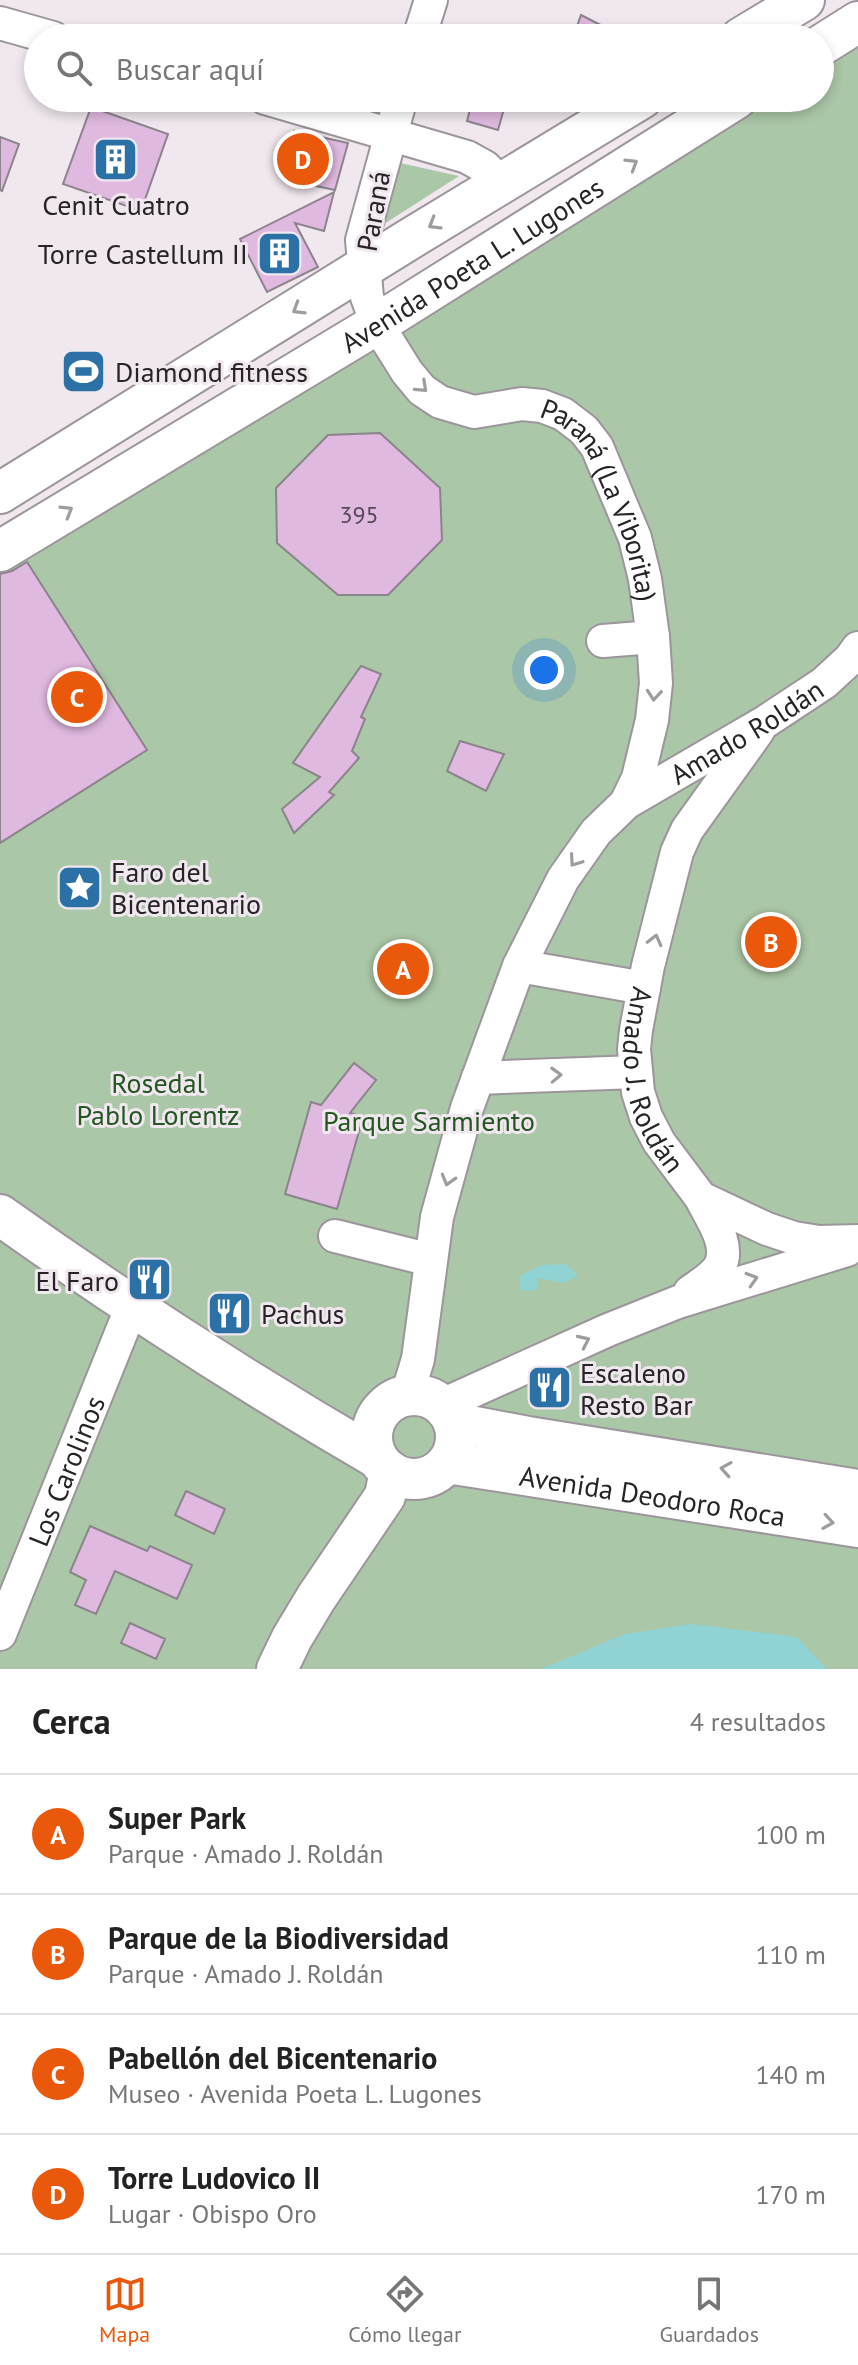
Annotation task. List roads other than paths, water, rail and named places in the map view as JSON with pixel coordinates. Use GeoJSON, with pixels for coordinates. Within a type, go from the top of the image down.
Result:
{"type":"FeatureCollection","features":[{"type":"Feature","properties":{"kind":"main road"},"geometry":{"type":"LineString","coordinates":[[764,24],[804,0]]}},
{"type":"Feature","properties":{"kind":"main road"},"geometry":{"type":"LineString","coordinates":[[834,37],[858,22]]}},
{"type":"Feature","properties":{"kind":"main road","name":"Avenida Poeta L. Lugones"},"geometry":{"type":"LineString","coordinates":[[0,493],[619,112]]}},
{"type":"Feature","properties":{"kind":"main road","name":"Avenida Poeta L. Lugones"},"geometry":{"type":"LineString","coordinates":[[0,551],[377,324],[715,112]]}},
{"type":"Feature","properties":{"kind":"main road","name":"Avenida Deodoro Roca"},"geometry":{"type":"LineString","coordinates":[[0,1215],[132,1306],[384,1464]]}},
{"type":"Feature","properties":{"kind":"main road"},"geometry":{"type":"LineString","coordinates":[[420,1410],[456,1437],[447,1463],[425,1477],[401,1477],[384,1464],[373,1447],[372,1436],[420,1410]]}},
{"type":"Feature","properties":{"kind":"main road","name":"Avenida Deodoro Roca"},"geometry":{"type":"LineString","coordinates":[[300,1412],[357,1416],[420,1410],[528,1437],[858,1490]]}},
{"type":"Feature","properties":{"kind":"main road","name":"Avenida Deodoro Roca"},"geometry":{"type":"LineString","coordinates":[[447,1463],[858,1527]]}},
{"type":"Feature","properties":{"kind":"main road"},"geometry":{"type":"LineString","coordinates":[[277,1669],[316,1598],[385,1496],[384,1464]]}},
{"type":"Feature","properties":{"kind":"street"},"geometry":{"type":"LineString","coordinates":[[423,24],[431,0]]}},
{"type":"Feature","properties":{"kind":"street"},"geometry":{"type":"LineString","coordinates":[[0,23],[24,30]]}},
{"type":"Feature","properties":{"kind":"street"},"geometry":{"type":"LineString","coordinates":[[315,112],[467,157],[485,167],[501,183]]}},
{"type":"Feature","properties":{"kind":"street","name":"Paraná"},"geometry":{"type":"LineString","coordinates":[[377,324],[367,297],[362,240],[397,112]]}},
{"type":"Feature","properties":{"kind":"street","name":"Paraná (La Viborita)"},"geometry":{"type":"LineString","coordinates":[[377,324],[407,372],[422,390],[440,402],[474,412],[522,404],[542,406],[563,414],[584,430],[597,447],[635,538],[645,579],[653,637],[656,683],[652,720],[638,778],[626,803]]}},
{"type":"Feature","properties":{"kind":"street"},"geometry":{"type":"LineString","coordinates":[[603,641],[653,637]]}},
{"type":"Feature","properties":{"kind":"street","name":"Amado Roldán"},"geometry":{"type":"LineString","coordinates":[[626,803],[765,722],[824,683],[858,648]]}},
{"type":"Feature","properties":{"kind":"street","name":"Amado J. Roldán"},"geometry":{"type":"LineString","coordinates":[[765,722],[687,830],[677,852],[644,988],[634,1049],[638,1092],[659,1142],[701,1198],[767,1229],[794,1238],[858,1244]]}},
{"type":"Feature","properties":{"kind":"street"},"geometry":{"type":"LineString","coordinates":[[626,803],[596,832],[563,879],[519,966],[467,1108],[437,1217],[418,1359],[420,1410],[678,1302],[858,1244]]}},
{"type":"Feature","properties":{"kind":"street"},"geometry":{"type":"LineString","coordinates":[[519,966],[644,988]]}},
{"type":"Feature","properties":{"kind":"street"},"geometry":{"type":"LineString","coordinates":[[478,1078],[636,1072]]}},
{"type":"Feature","properties":{"kind":"street"},"geometry":{"type":"LineString","coordinates":[[678,1302],[720,1266],[723,1243],[701,1198]]}},
{"type":"Feature","properties":{"kind":"street"},"geometry":{"type":"LineString","coordinates":[[335,1236],[431,1260]]}},
{"type":"Feature","properties":{"kind":"street","name":"Los Carolinos"},"geometry":{"type":"LineString","coordinates":[[0,1634],[132,1306]]}},
{"type":"Feature","properties":{"kind":"water"},"geometry":{"type":"Polygon","coordinates":[[[565,1264],[578,1275],[565,1283],[538,1278],[537,1290],[521,1291],[519,1276],[542,1265],[565,1264]]]}},
{"type":"Feature","properties":{"kind":"water"},"geometry":{"type":"Polygon","coordinates":[[[692,1624],[797,1637],[827,1669],[541,1669],[625,1634],[692,1624]]]}},
{"type":"Feature","properties":{"kind":"place","name":"Cenit Cuatro"},"geometry":{"type":"Point","coordinates":[116,159]}},
{"type":"Feature","properties":{"kind":"place","name":"Torre Ludovico II"},"geometry":{"type":"Point","coordinates":[303,159]}},
{"type":"Feature","properties":{"kind":"place","name":"Torre Castellum II"},"geometry":{"type":"Point","coordinates":[279,253]}},
{"type":"Feature","properties":{"kind":"place","name":"Diamond fitness"},"geometry":{"type":"Point","coordinates":[84,371]}},
{"type":"Feature","properties":{"kind":"place","name":"Pabellón del Bicentenario"},"geometry":{"type":"Point","coordinates":[77,697]}},
{"type":"Feature","properties":{"kind":"place","name":"Faro del Bicentenario"},"geometry":{"type":"Point","coordinates":[80,887]}},
{"type":"Feature","properties":{"kind":"place","name":"Parque de la Biodiversidad"},"geometry":{"type":"Point","coordinates":[771,942]}},
{"type":"Feature","properties":{"kind":"place","name":"Super Park"},"geometry":{"type":"Point","coordinates":[403,969]}},
{"type":"Feature","properties":{"kind":"place","name":"El Faro"},"geometry":{"type":"Point","coordinates":[150,1280]}},
{"type":"Feature","properties":{"kind":"place","name":"Pachus"},"geometry":{"type":"Point","coordinates":[230,1313]}},
{"type":"Feature","properties":{"kind":"place","name":"Escaleno Resto Bar"},"geometry":{"type":"Point","coordinates":[549,1388]}},
{"type":"Feature","properties":{"kind":"park label","name":"Rosedal Pablo Lorentz"},"geometry":{"type":"Point","coordinates":[158,1098]}},
{"type":"Feature","properties":{"kind":"park label","name":"Parque Sarmiento"},"geometry":{"type":"Point","coordinates":[429,1120]}}]}
